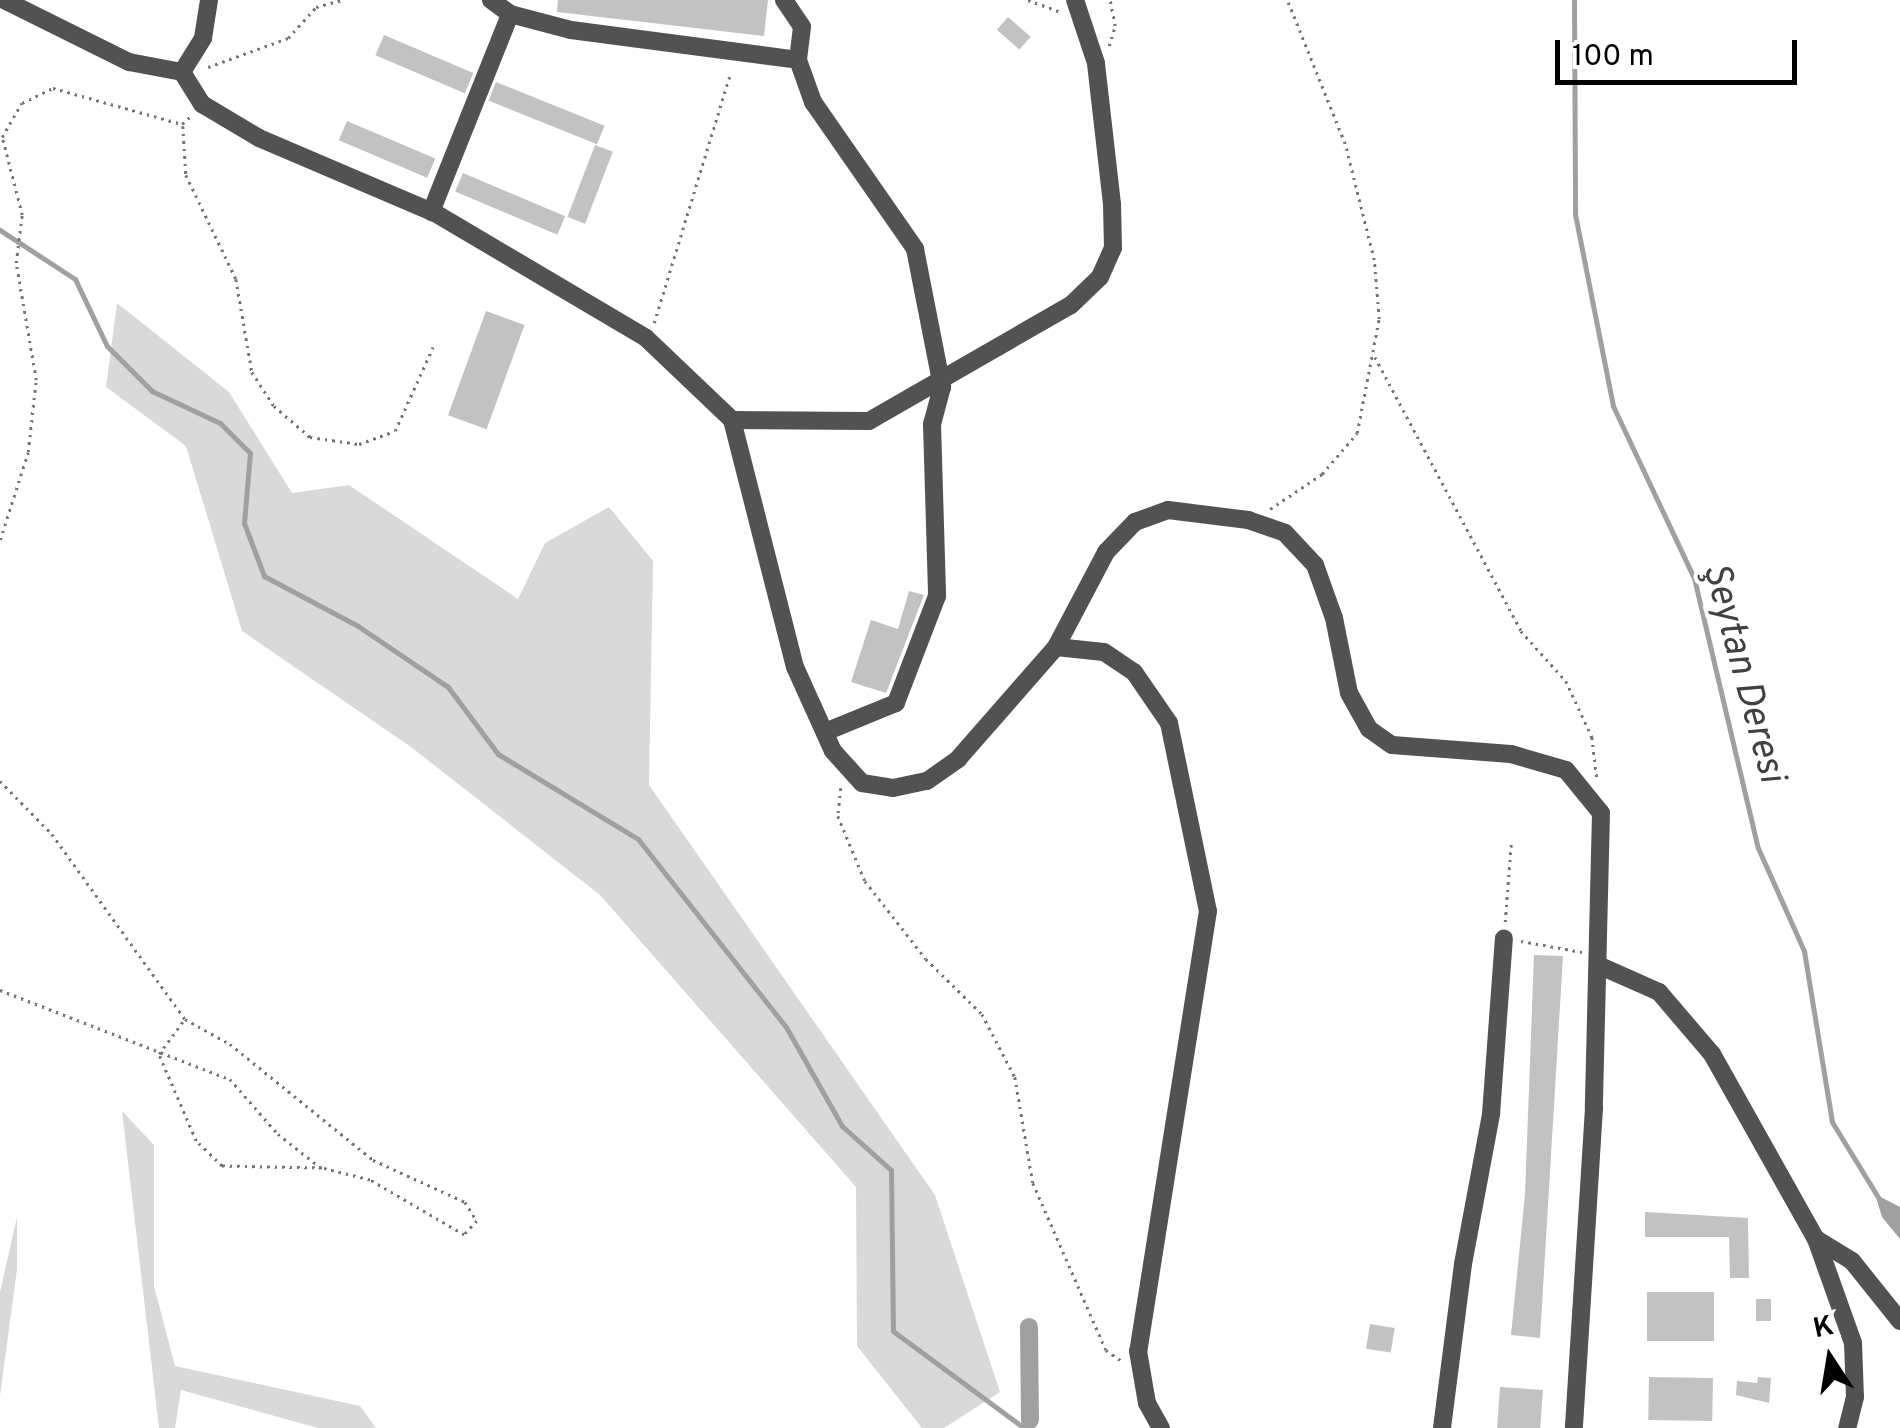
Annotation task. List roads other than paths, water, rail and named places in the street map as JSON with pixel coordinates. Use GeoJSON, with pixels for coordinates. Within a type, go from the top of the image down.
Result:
{"type":"FeatureCollection","features":[{"type":"Feature","properties":{"kind":"street"},"geometry":{"type":"LineString","coordinates":[[4,0],[130,62],[182,72],[202,104],[259,138],[431,212],[646,338],[732,420],[795,667],[825,732],[862,783],[893,788],[927,781],[958,759],[1056,647],[1106,552],[1135,522],[1168,510],[1248,520],[1284,533],[1314,565],[1334,618],[1349,693],[1369,730],[1392,746],[1511,754],[1566,770],[1601,813],[1598,960],[1574,1428]]}},
{"type":"Feature","properties":{"kind":"street"},"geometry":{"type":"LineString","coordinates":[[182,72],[203,38],[209,0]]}},
{"type":"Feature","properties":{"kind":"street"},"geometry":{"type":"LineString","coordinates":[[491,0],[510,14],[571,30],[798,60]]}},
{"type":"Feature","properties":{"kind":"street"},"geometry":{"type":"LineString","coordinates":[[784,0],[802,27],[798,60],[813,102],[914,248],[942,387],[932,424],[937,596],[896,703],[825,732]]}},
{"type":"Feature","properties":{"kind":"street"},"geometry":{"type":"LineString","coordinates":[[732,420],[869,421],[938,376],[1071,305],[1100,277],[1113,248],[1098,81],[1075,0]]}},
{"type":"Feature","properties":{"kind":"street"},"geometry":{"type":"LineString","coordinates":[[431,212],[510,14]]}},
{"type":"Feature","properties":{"kind":"street"},"geometry":{"type":"LineString","coordinates":[[1056,647],[1104,652],[1134,672],[1169,723],[1208,912],[1138,1352],[1142,1376],[1161,1428]]}},
{"type":"Feature","properties":{"kind":"street"},"geometry":{"type":"LineString","coordinates":[[1442,1428],[1463,1264],[1492,1114],[1504,938]]}},
{"type":"Feature","properties":{"kind":"street"},"geometry":{"type":"LineString","coordinates":[[1598,960],[1659,992],[1712,1054],[1816,1239],[1853,1343],[1855,1397],[1846,1428]]}},
{"type":"Feature","properties":{"kind":"street"},"geometry":{"type":"LineString","coordinates":[[1816,1239],[1852,1261],[1900,1321]]}},
{"type":"Feature","properties":{"kind":"waterway","name":"Şeytan Deresi"},"geometry":{"type":"LineString","coordinates":[[1574,0],[1575,214],[1613,406],[1694,578],[1758,848],[1804,951],[1832,1122],[1878,1197]]}},
{"type":"Feature","properties":{"kind":"waterway"},"geometry":{"type":"LineString","coordinates":[[0,230],[75,279],[107,346],[152,391],[220,423],[250,453],[244,523],[264,576],[358,626],[448,687],[498,754],[638,839],[786,1027],[842,1126],[891,1170],[893,1331],[1024,1428]]}},
{"type":"Feature","properties":{"kind":"waterway"},"geometry":{"type":"LineString","coordinates":[[1029,1327],[1030,1420]]}}]}
